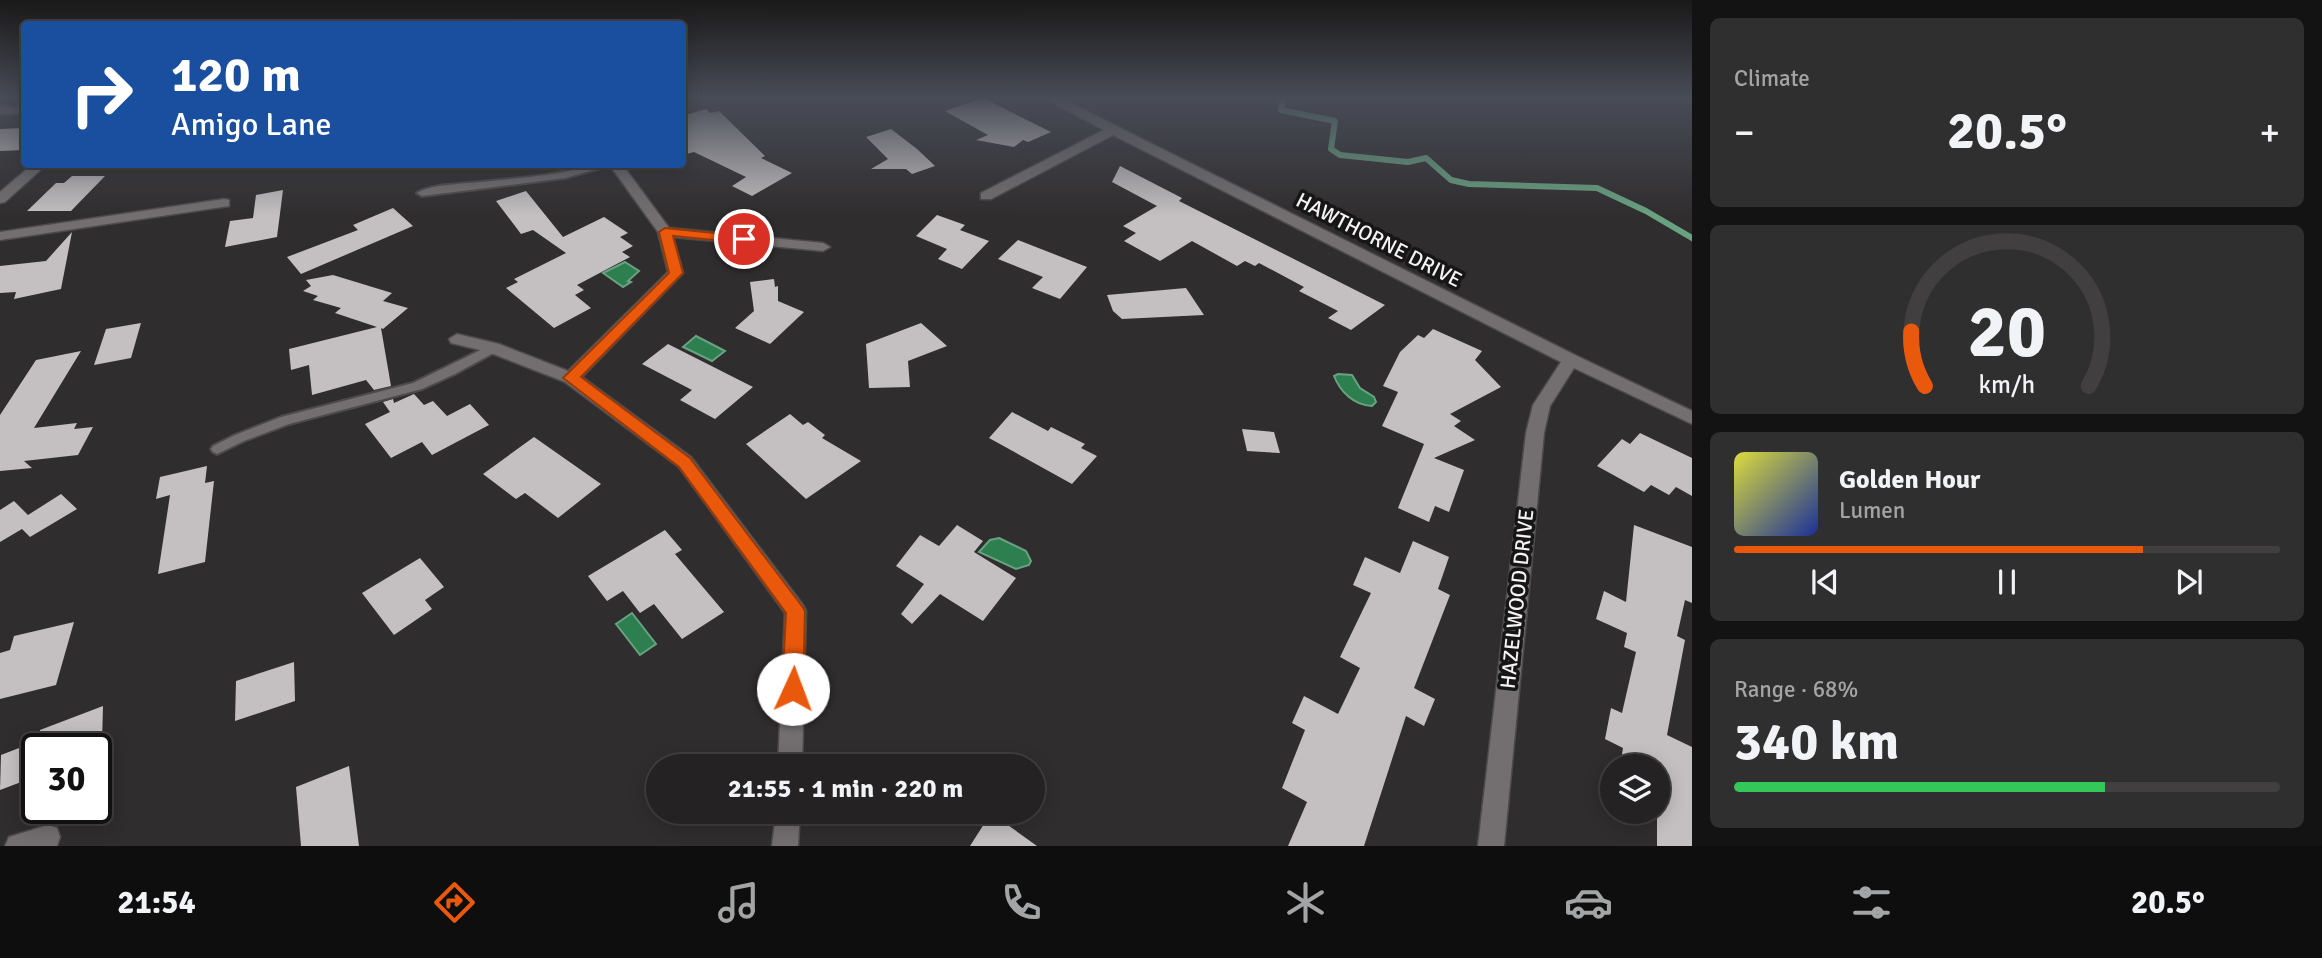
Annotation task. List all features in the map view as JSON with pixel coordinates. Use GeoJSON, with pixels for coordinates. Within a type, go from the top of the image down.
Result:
{"type":"FeatureCollection","features":[{"type":"Feature","properties":{"kind":"street"},"geometry":{"type":"LineString","coordinates":[[986,196],[1101,136]]}},
{"type":"Feature","properties":{"kind":"street","name":"HAWTHORNE DRIVE"},"geometry":{"type":"LineString","coordinates":[[1126,136],[1692,418]]}},
{"type":"Feature","properties":{"kind":"street"},"geometry":{"type":"LineString","coordinates":[[0,199],[36,168]]}},
{"type":"Feature","properties":{"kind":"street"},"geometry":{"type":"LineString","coordinates":[[571,378],[676,273],[665,232],[616,168]]}},
{"type":"Feature","properties":{"kind":"street"},"geometry":{"type":"LineString","coordinates":[[0,236],[224,204]]}},
{"type":"Feature","properties":{"kind":"street"},"geometry":{"type":"LineString","coordinates":[[665,232],[823,247]]}},
{"type":"Feature","properties":{"kind":"street"},"geometry":{"type":"LineString","coordinates":[[457,339],[493,348],[571,378],[685,462],[796,611],[790,754]]}},
{"type":"Feature","properties":{"kind":"street","name":"HAZELWOOD DRIVE"},"geometry":{"type":"LineString","coordinates":[[1491,846],[1535,433],[1542,405],[1571,360]]}},
{"type":"Feature","properties":{"kind":"street"},"geometry":{"type":"LineString","coordinates":[[785,846],[787,824]]}},
{"type":"Feature","properties":{"kind":"street"},"geometry":{"type":"LineString","coordinates":[[18,846],[48,837]]}},
{"type":"Feature","properties":{"kind":"lane"},"geometry":{"type":"LineString","coordinates":[[422,192],[474,184],[555,177],[595,168]]}},
{"type":"Feature","properties":{"kind":"lane"},"geometry":{"type":"LineString","coordinates":[[217,449],[250,433],[303,416],[422,385],[493,348]]}},
{"type":"Feature","properties":{"kind":"shaded area"},"geometry":{"type":"Polygon","coordinates":[[[625,262],[639,271],[628,281],[631,282],[623,287],[603,273],[625,262]]]}},
{"type":"Feature","properties":{"kind":"shaded area"},"geometry":{"type":"Polygon","coordinates":[[[696,336],[725,351],[712,361],[683,347],[696,336]]]}},
{"type":"Feature","properties":{"kind":"shaded area"},"geometry":{"type":"Polygon","coordinates":[[[1352,375],[1360,388],[1374,397],[1376,402],[1372,406],[1353,400],[1337,382],[1334,376],[1352,375]]]}},
{"type":"Feature","properties":{"kind":"shaded area"},"geometry":{"type":"Polygon","coordinates":[[[999,538],[1026,551],[1031,561],[1029,565],[1016,569],[979,552],[990,540],[999,538]]]}},
{"type":"Feature","properties":{"kind":"shaded area"},"geometry":{"type":"Polygon","coordinates":[[[632,613],[656,644],[640,655],[616,624],[632,613]]]}},
{"type":"Feature","properties":{"kind":"building"},"geometry":{"type":"Polygon","coordinates":[[[0,136],[21,136],[21,150],[0,151],[0,136]]]}},
{"type":"Feature","properties":{"kind":"building"},"geometry":{"type":"Polygon","coordinates":[[[686,136],[745,136],[765,156],[761,158],[792,173],[752,196],[732,186],[746,177],[694,152],[686,154],[686,136]]]}},
{"type":"Feature","properties":{"kind":"building"},"geometry":{"type":"Polygon","coordinates":[[[901,136],[935,166],[912,174],[906,169],[871,169],[888,159],[866,137],[901,136]]]}},
{"type":"Feature","properties":{"kind":"building"},"geometry":{"type":"Polygon","coordinates":[[[984,136],[1041,136],[1028,142],[1023,140],[1014,147],[976,140],[984,136]]]}},
{"type":"Feature","properties":{"kind":"building"},"geometry":{"type":"Polygon","coordinates":[[[1120,166],[1182,198],[1179,201],[1385,305],[1351,330],[1328,318],[1338,311],[1299,291],[1304,287],[1259,263],[1255,266],[1245,261],[1237,266],[1192,241],[1160,261],[1124,241],[1136,233],[1123,226],[1157,206],[1112,182],[1120,166]]]}},
{"type":"Feature","properties":{"kind":"building"},"geometry":{"type":"Polygon","coordinates":[[[72,176],[105,176],[71,211],[27,211],[56,183],[64,183],[72,176]]]}},
{"type":"Feature","properties":{"kind":"building"},"geometry":{"type":"Polygon","coordinates":[[[283,190],[277,237],[225,247],[230,221],[253,218],[256,195],[283,190]]]}},
{"type":"Feature","properties":{"kind":"building"},"geometry":{"type":"Polygon","coordinates":[[[526,191],[563,237],[604,217],[628,233],[620,237],[633,246],[622,252],[630,257],[577,285],[584,290],[575,295],[591,308],[554,328],[506,288],[518,282],[514,279],[566,253],[533,230],[521,234],[496,201],[526,191]]]}},
{"type":"Feature","properties":{"kind":"building"},"geometry":{"type":"Polygon","coordinates":[[[393,208],[413,226],[301,274],[287,257],[358,230],[353,225],[393,208]]]}},
{"type":"Feature","properties":{"kind":"building"},"geometry":{"type":"Polygon","coordinates":[[[937,215],[965,225],[960,230],[989,241],[962,269],[938,259],[947,249],[916,236],[937,215]]]}},
{"type":"Feature","properties":{"kind":"building"},"geometry":{"type":"Polygon","coordinates":[[[72,232],[61,289],[14,299],[16,292],[0,293],[0,266],[46,261],[72,232]]]}},
{"type":"Feature","properties":{"kind":"building"},"geometry":{"type":"Polygon","coordinates":[[[1018,240],[1087,267],[1060,299],[1032,288],[1043,277],[998,259],[1018,240]]]}},
{"type":"Feature","properties":{"kind":"building"},"geometry":{"type":"Polygon","coordinates":[[[333,275],[392,293],[383,301],[408,308],[381,328],[391,386],[374,390],[366,380],[312,395],[309,365],[291,370],[289,349],[377,327],[335,313],[341,308],[313,300],[318,296],[303,291],[311,286],[306,280],[333,275]]]}},
{"type":"Feature","properties":{"kind":"building"},"geometry":{"type":"Polygon","coordinates":[[[774,279],[775,287],[778,286],[778,301],[804,312],[770,344],[735,328],[754,311],[750,282],[774,279]]]}},
{"type":"Feature","properties":{"kind":"building"},"geometry":{"type":"Polygon","coordinates":[[[1186,288],[1204,315],[1122,319],[1113,311],[1107,295],[1186,288]]]}},
{"type":"Feature","properties":{"kind":"building"},"geometry":{"type":"Polygon","coordinates":[[[141,323],[131,358],[94,365],[106,329],[141,323]]]}},
{"type":"Feature","properties":{"kind":"building"},"geometry":{"type":"Polygon","coordinates":[[[921,323],[947,346],[908,361],[910,387],[869,388],[866,344],[921,323]]]}},
{"type":"Feature","properties":{"kind":"building"},"geometry":{"type":"Polygon","coordinates":[[[1433,329],[1482,351],[1475,360],[1501,387],[1450,414],[1461,421],[1454,426],[1475,440],[1434,458],[1464,470],[1449,512],[1435,506],[1429,522],[1398,508],[1424,444],[1382,426],[1398,392],[1383,386],[1400,352],[1418,335],[1424,338],[1433,329]]]}},
{"type":"Feature","properties":{"kind":"building"},"geometry":{"type":"Polygon","coordinates":[[[668,344],[753,387],[715,419],[680,400],[692,390],[642,364],[668,344]]]}},
{"type":"Feature","properties":{"kind":"building"},"geometry":{"type":"Polygon","coordinates":[[[81,351],[34,428],[77,423],[74,429],[93,427],[78,455],[24,461],[32,468],[0,471],[0,415],[36,360],[81,351]]]}},
{"type":"Feature","properties":{"kind":"building"},"geometry":{"type":"Polygon","coordinates":[[[414,394],[424,405],[433,401],[447,416],[470,404],[489,425],[432,455],[422,442],[391,458],[365,424],[390,412],[383,402],[393,399],[394,403],[414,394]]]}},
{"type":"Feature","properties":{"kind":"building"},"geometry":{"type":"Polygon","coordinates":[[[1012,412],[1048,431],[1051,427],[1085,444],[1081,448],[1097,456],[1072,484],[989,438],[1012,412]]]}},
{"type":"Feature","properties":{"kind":"building"},"geometry":{"type":"Polygon","coordinates":[[[790,414],[803,425],[808,422],[825,435],[822,438],[861,461],[806,499],[746,444],[790,414]]]}},
{"type":"Feature","properties":{"kind":"building"},"geometry":{"type":"Polygon","coordinates":[[[1242,429],[1274,432],[1280,453],[1247,451],[1242,429]]]}},
{"type":"Feature","properties":{"kind":"building"},"geometry":{"type":"Polygon","coordinates":[[[1640,433],[1692,458],[1692,496],[1676,487],[1669,495],[1651,485],[1644,492],[1597,466],[1622,439],[1630,444],[1640,433]]]}},
{"type":"Feature","properties":{"kind":"building"},"geometry":{"type":"Polygon","coordinates":[[[534,437],[601,484],[558,518],[525,493],[516,499],[483,474],[534,437]]]}},
{"type":"Feature","properties":{"kind":"building"},"geometry":{"type":"Polygon","coordinates":[[[207,466],[205,483],[214,481],[205,562],[158,574],[170,495],[156,499],[160,477],[207,466]]]}},
{"type":"Feature","properties":{"kind":"building"},"geometry":{"type":"Polygon","coordinates":[[[61,494],[77,509],[30,537],[22,529],[0,542],[0,510],[14,501],[28,515],[61,494]]]}},
{"type":"Feature","properties":{"kind":"building"},"geometry":{"type":"Polygon","coordinates":[[[957,525],[983,541],[974,552],[1016,578],[983,621],[940,594],[912,624],[901,614],[924,584],[896,566],[920,535],[939,546],[957,525]]]}},
{"type":"Feature","properties":{"kind":"building"},"geometry":{"type":"Polygon","coordinates":[[[1634,525],[1692,547],[1692,603],[1685,600],[1677,636],[1685,640],[1667,735],[1692,747],[1692,846],[1657,846],[1657,824],[1670,824],[1670,754],[1622,754],[1623,748],[1605,739],[1611,708],[1622,713],[1636,652],[1624,647],[1627,633],[1596,619],[1604,591],[1626,602],[1634,525]]]}},
{"type":"Feature","properties":{"kind":"building"},"geometry":{"type":"Polygon","coordinates":[[[665,530],[682,550],[675,554],[724,612],[682,639],[654,604],[640,613],[623,591],[607,601],[588,576],[665,530]]]}},
{"type":"Feature","properties":{"kind":"building"},"geometry":{"type":"Polygon","coordinates":[[[1413,541],[1449,557],[1438,589],[1450,595],[1414,688],[1435,699],[1424,726],[1406,716],[1364,846],[1288,846],[1307,802],[1282,788],[1305,730],[1292,723],[1304,696],[1338,714],[1360,668],[1340,657],[1371,593],[1353,585],[1365,557],[1400,573],[1413,541]]]}},
{"type":"Feature","properties":{"kind":"building"},"geometry":{"type":"Polygon","coordinates":[[[420,558],[444,587],[425,600],[432,609],[394,635],[362,593],[420,558]]]}},
{"type":"Feature","properties":{"kind":"building"},"geometry":{"type":"Polygon","coordinates":[[[74,622],[56,685],[0,699],[0,653],[10,650],[14,636],[74,622]]]}},
{"type":"Feature","properties":{"kind":"building"},"geometry":{"type":"Polygon","coordinates":[[[294,662],[295,701],[235,721],[236,681],[294,662]]]}},
{"type":"Feature","properties":{"kind":"building"},"geometry":{"type":"Polygon","coordinates":[[[103,706],[102,733],[40,733],[40,730],[103,706]]]}},
{"type":"Feature","properties":{"kind":"building"},"geometry":{"type":"Polygon","coordinates":[[[21,747],[21,782],[0,790],[1,755],[21,747]]]}},
{"type":"Feature","properties":{"kind":"building"},"geometry":{"type":"Polygon","coordinates":[[[349,766],[359,846],[301,846],[296,787],[349,766]]]}},
{"type":"Feature","properties":{"kind":"building"},"geometry":{"type":"Polygon","coordinates":[[[984,824],[1006,824],[1037,846],[970,846],[984,824]]]}},
{"type":"Feature","properties":{"kind":"waterway"},"geometry":{"type":"LineString","coordinates":[[1333,136],[1331,149],[1340,155],[1408,162],[1426,158],[1451,180],[1469,184],[1597,188],[1646,211],[1692,238]]}},
{"type":"Feature","properties":{"kind":"route"},"geometry":{"type":"LineString","coordinates":[[744,239],[665,232],[676,273],[571,378],[685,462],[796,611],[793,689]]}}]}
